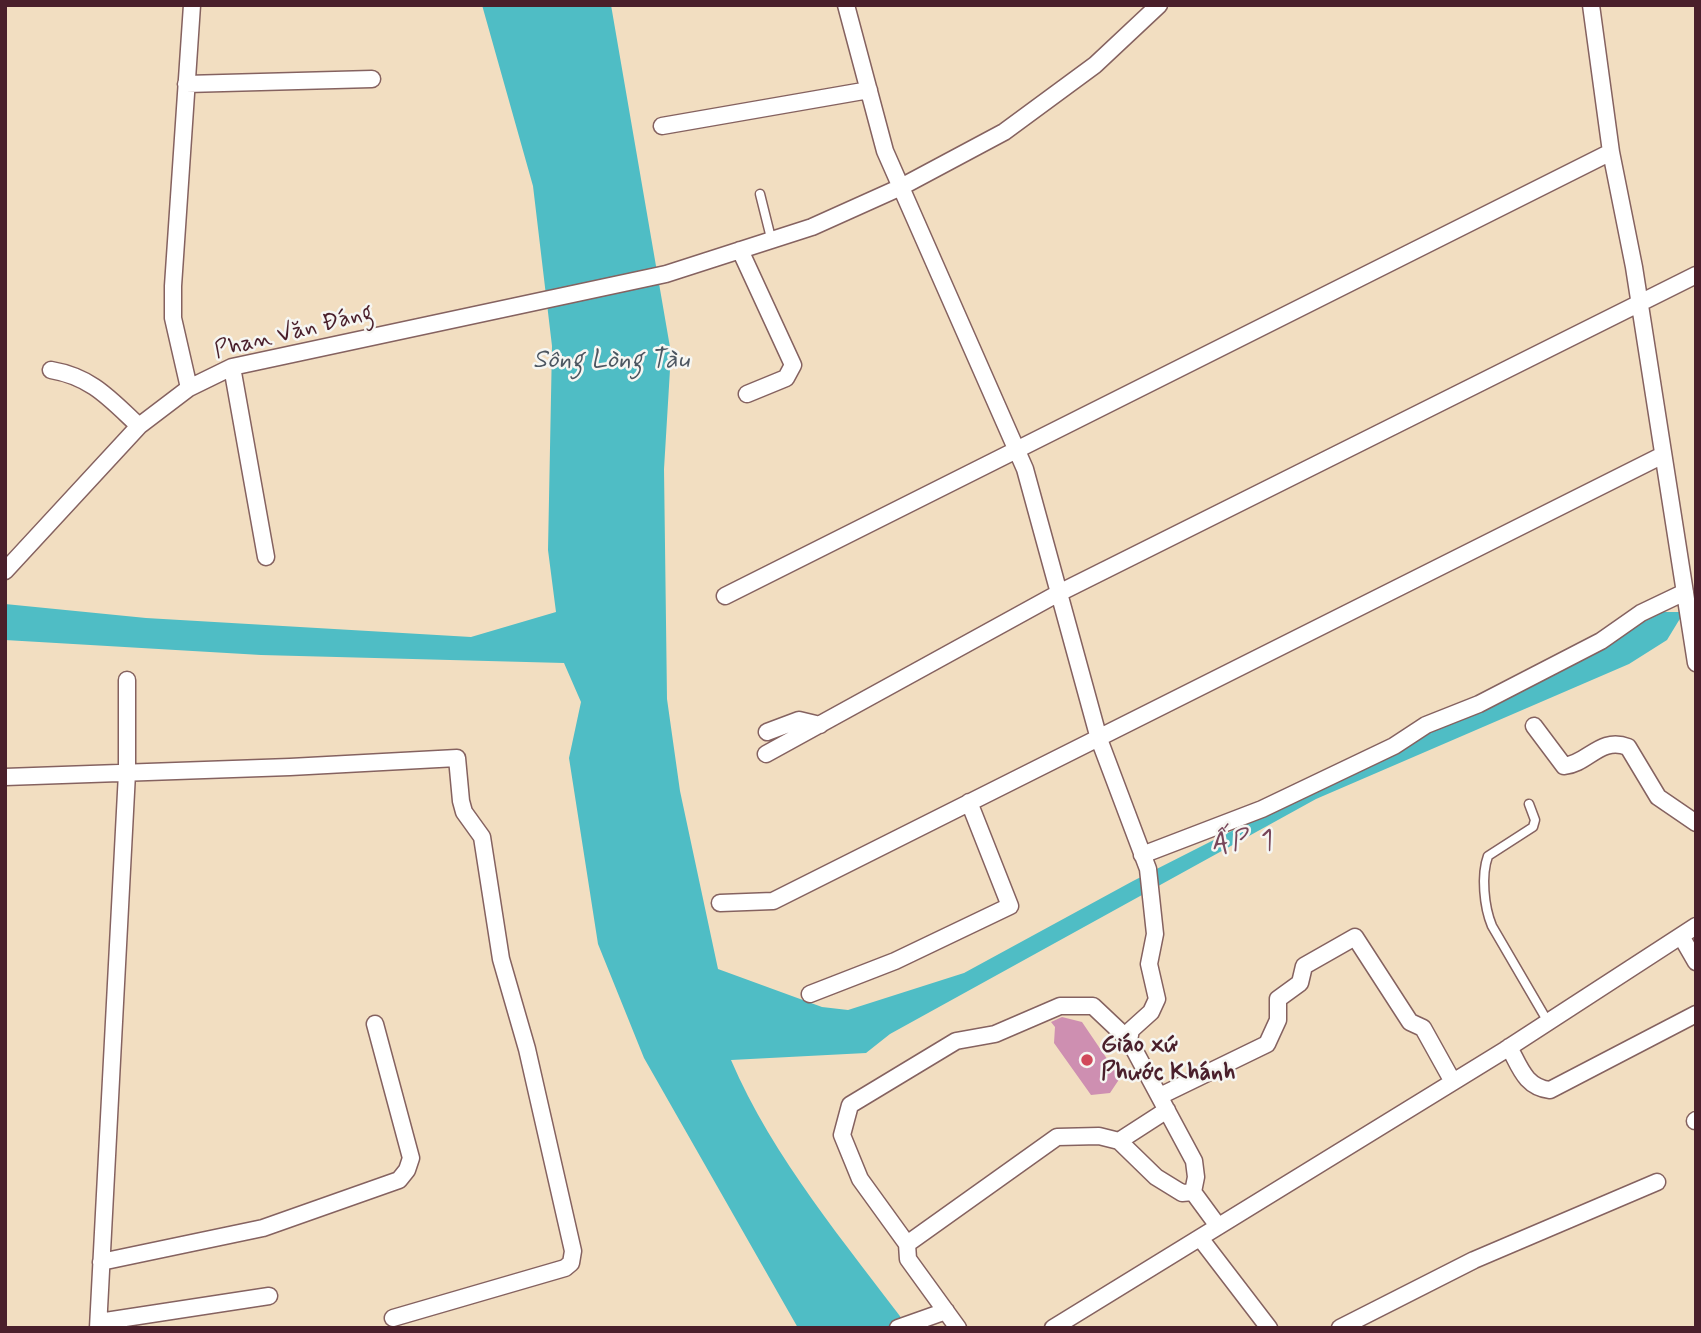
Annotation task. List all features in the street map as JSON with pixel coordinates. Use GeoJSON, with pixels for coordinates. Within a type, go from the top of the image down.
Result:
{"type":"FeatureCollection","features":[{"type":"Feature","properties":{"kind":"street"},"geometry":{"type":"LineString","coordinates":[[189,388],[182,369],[173,318],[192,5]]}},
{"type":"Feature","properties":{"kind":"street"},"geometry":{"type":"LineString","coordinates":[[846,5],[885,151],[1017,450],[1032,492],[1057,594],[1099,739],[1145,862],[1155,940],[1149,964],[1157,999],[1151,1013],[1131,1030],[1129,1040]]}},
{"type":"Feature","properties":{"kind":"street","name":"Phan Văn Đáng"},"geometry":{"type":"LineString","coordinates":[[5,571],[139,426],[189,388],[232,367],[666,274],[740,250],[769,231],[812,227],[898,181],[1004,132],[1095,65],[1159,5]]}},
{"type":"Feature","properties":{"kind":"street"},"geometry":{"type":"LineString","coordinates":[[1591,5],[1611,152],[1639,303],[1696,663]]}},
{"type":"Feature","properties":{"kind":"street"},"geometry":{"type":"LineString","coordinates":[[186,84],[372,79]]}},
{"type":"Feature","properties":{"kind":"street"},"geometry":{"type":"LineString","coordinates":[[662,126],[869,90]]}},
{"type":"Feature","properties":{"kind":"street"},"geometry":{"type":"LineString","coordinates":[[725,596],[1611,152]]}},
{"type":"Feature","properties":{"kind":"street"},"geometry":{"type":"LineString","coordinates":[[740,250],[793,365],[786,378],[747,394]]}},
{"type":"Feature","properties":{"kind":"street"},"geometry":{"type":"LineString","coordinates":[[766,754],[1057,594],[1696,275]]}},
{"type":"Feature","properties":{"kind":"street"},"geometry":{"type":"LineString","coordinates":[[232,367],[266,557]]}},
{"type":"Feature","properties":{"kind":"street"},"geometry":{"type":"LineString","coordinates":[[51,370],[75,374],[94,385],[139,426]]}},
{"type":"Feature","properties":{"kind":"street"},"geometry":{"type":"LineString","coordinates":[[720,903],[773,901],[1663,455]]}},
{"type":"Feature","properties":{"kind":"street"},"geometry":{"type":"LineString","coordinates":[[1145,862],[1394,746],[1426,725],[1472,706],[1601,641],[1641,613],[1685,592]]}},
{"type":"Feature","properties":{"kind":"street"},"geometry":{"type":"LineString","coordinates":[[127,680],[127,773],[119,889],[99,1325],[269,1296]]}},
{"type":"Feature","properties":{"kind":"street"},"geometry":{"type":"LineString","coordinates":[[767,732],[799,720],[820,725]]}},
{"type":"Feature","properties":{"kind":"street"},"geometry":{"type":"LineString","coordinates":[[1534,726],[1564,766],[1571,765],[1593,750],[1614,743],[1628,747],[1658,797],[1696,823]]}},
{"type":"Feature","properties":{"kind":"street"},"geometry":{"type":"LineString","coordinates":[[5,777],[457,758],[464,812],[482,837],[501,959],[540,1106],[573,1251],[570,1263],[565,1268],[393,1318]]}},
{"type":"Feature","properties":{"kind":"street"},"geometry":{"type":"LineString","coordinates":[[810,994],[895,961],[1010,906],[969,802]]}},
{"type":"Feature","properties":{"kind":"street"},"geometry":{"type":"LineString","coordinates":[[1053,1328],[1509,1047],[1696,926]]}},
{"type":"Feature","properties":{"kind":"street"},"geometry":{"type":"LineString","coordinates":[[1681,936],[1696,962]]}},
{"type":"Feature","properties":{"kind":"street"},"geometry":{"type":"LineString","coordinates":[[1119,1141],[1163,1103],[1267,1044],[1278,1020],[1278,999],[1300,983],[1304,966],[1344,943],[1358,939],[1410,1022],[1423,1028],[1453,1082]]}},
{"type":"Feature","properties":{"kind":"street"},"geometry":{"type":"LineString","coordinates":[[958,1328],[908,1258],[907,1244],[860,1178],[842,1135],[850,1105],[956,1041],[995,1034],[1060,1006],[1093,1006],[1129,1040],[1194,1161],[1196,1177],[1193,1192],[1218,1226]]}},
{"type":"Feature","properties":{"kind":"street"},"geometry":{"type":"LineString","coordinates":[[1509,1047],[1528,1082],[1539,1089],[1550,1090],[1696,1014]]}},
{"type":"Feature","properties":{"kind":"street"},"geometry":{"type":"LineString","coordinates":[[101,1262],[263,1228],[399,1180],[407,1170],[411,1158],[375,1024]]}},
{"type":"Feature","properties":{"kind":"street"},"geometry":{"type":"LineString","coordinates":[[907,1244],[1057,1137],[1099,1136],[1119,1141],[1156,1177],[1182,1193],[1193,1192]]}},
{"type":"Feature","properties":{"kind":"street"},"geometry":{"type":"LineString","coordinates":[[1340,1328],[1474,1260],[1657,1182]]}},
{"type":"Feature","properties":{"kind":"street"},"geometry":{"type":"LineString","coordinates":[[1200,1238],[1269,1328]]}},
{"type":"Feature","properties":{"kind":"street"},"geometry":{"type":"LineString","coordinates":[[898,1328],[946,1311]]}},
{"type":"Feature","properties":{"kind":"lane"},"geometry":{"type":"LineString","coordinates":[[760,194],[769,231]]}},
{"type":"Feature","properties":{"kind":"lane"},"geometry":{"type":"LineString","coordinates":[[1529,804],[1535,820],[1533,827],[1488,856],[1485,864],[1487,908],[1492,926],[1548,1022]]}},
{"type":"Feature","properties":{"kind":"water","name":"Sông Lòng Tàu"},"geometry":{"type":"Polygon","coordinates":[[[482,5],[611,5],[671,353],[664,469],[667,699],[680,791],[718,969],[822,1007],[848,1010],[964,973],[1133,881],[1663,612],[1684,612],[1667,640],[1629,664],[1316,799],[890,1034],[866,1053],[731,1060],[748,1096],[789,1166],[909,1328],[798,1328],[644,1058],[598,944],[569,758],[581,702],[564,663],[261,655],[5,640],[5,604],[146,618],[471,637],[556,612],[548,550],[552,346],[533,186],[482,5]]]}},
{"type":"Feature","properties":{"kind":"building","name":"Giáo xứ Phước Khánh"},"geometry":{"type":"Polygon","coordinates":[[[1062,1017],[1082,1022],[1120,1078],[1110,1093],[1091,1095],[1054,1043],[1055,1027],[1051,1022],[1062,1017]]]}},
{"type":"Feature","properties":{"kind":"place","name":"Giáo xứ Phước Khánh"},"geometry":{"type":"Point","coordinates":[1087,1060]}},
{"type":"Feature","properties":{"kind":"district","name":"ẤP 1"},"geometry":{"type":"Point","coordinates":[1244,843]}}]}
